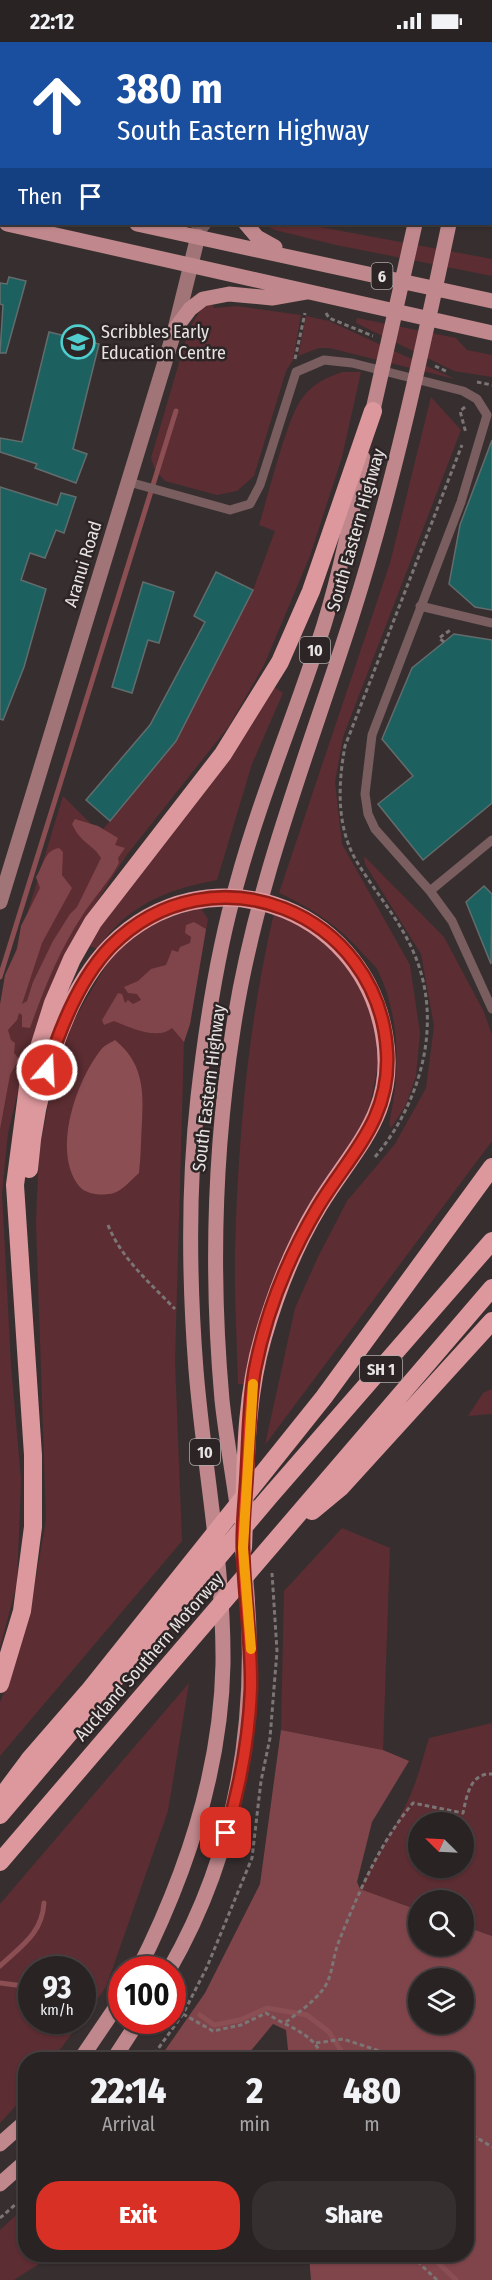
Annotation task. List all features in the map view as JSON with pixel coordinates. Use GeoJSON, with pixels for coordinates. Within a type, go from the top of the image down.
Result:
{"type":"FeatureCollection","features":[{"type":"Feature","properties":{"kind":"highway"},"geometry":{"type":"LineString","coordinates":[[0,1684],[22,1611],[33,1527],[33,1455],[15,1185],[29,1079],[53,1003],[72,959],[93,922],[223,754],[280,662],[312,591],[373,411]]}},
{"type":"Feature","properties":{"kind":"highway"},"geometry":{"type":"LineString","coordinates":[[22,1270],[29,1165],[44,1083],[59,1036],[76,999],[95,966],[111,946],[133,928],[185,902],[234,896],[276,905],[304,918],[332,939],[363,976],[378,1010],[387,1053],[386,1078],[381,1104],[369,1132],[318,1206],[289,1261],[263,1337],[250,1403],[243,1548]]}},
{"type":"Feature","properties":{"kind":"highway"},"geometry":{"type":"LineString","coordinates":[[0,1799],[29,1760],[88,1692],[324,1397],[492,1167]]}},
{"type":"Feature","properties":{"kind":"highway","name":"Auckland Southern Motorway"},"geometry":{"type":"LineString","coordinates":[[0,1815],[270,1496],[492,1241]]}},
{"type":"Feature","properties":{"kind":"highway","name":"Auckland Southern Motorway"},"geometry":{"type":"LineString","coordinates":[[0,1862],[492,1288]]}},
{"type":"Feature","properties":{"kind":"highway"},"geometry":{"type":"LineString","coordinates":[[274,1543],[341,1487],[492,1322]]}},
{"type":"Feature","properties":{"kind":"main road","name":"6"},"geometry":{"type":"LineString","coordinates":[[12,225],[492,333]]}},
{"type":"Feature","properties":{"kind":"main road","name":"6"},"geometry":{"type":"LineString","coordinates":[[153,225],[200,228],[304,258],[492,301]]}},
{"type":"Feature","properties":{"kind":"main road"},"geometry":{"type":"LineString","coordinates":[[247,225],[257,237],[268,244],[304,258]]}},
{"type":"Feature","properties":{"kind":"main road","name":"South Eastern Highway"},"geometry":{"type":"LineString","coordinates":[[144,1956],[189,1853],[207,1786],[217,1729],[223,1665],[219,1581],[194,1328],[190,1261],[198,1101],[207,1028],[227,922],[237,883],[277,757],[323,627],[344,557],[373,411],[415,225]]}},
{"type":"Feature","properties":{"kind":"main road","name":"South Eastern Highway"},"geometry":{"type":"LineString","coordinates":[[176,1956],[203,1904],[220,1855],[244,1757],[251,1692],[251,1641],[243,1548],[223,1402],[216,1297],[215,1201],[225,1085],[233,1026],[263,886],[281,824],[352,614],[408,420],[449,225]]}},
{"type":"Feature","properties":{"kind":"main road"},"geometry":{"type":"LineString","coordinates":[[175,329],[190,309],[203,299],[230,294],[272,298],[312,291]]}},
{"type":"Feature","properties":{"kind":"main road"},"geometry":{"type":"LineString","coordinates":[[85,2052],[108,2019]]}},
{"type":"Feature","properties":{"kind":"main road"},"geometry":{"type":"LineString","coordinates":[[118,2052],[131,2034]]}},
{"type":"Feature","properties":{"kind":"main road"},"geometry":{"type":"LineString","coordinates":[[0,2144],[18,2128]]}},
{"type":"Feature","properties":{"kind":"main road"},"geometry":{"type":"LineString","coordinates":[[0,2184],[18,2168]]}},
{"type":"Feature","properties":{"kind":"street","name":"Aranui Road"},"geometry":{"type":"LineString","coordinates":[[0,902],[136,483],[200,228]]}},
{"type":"Feature","properties":{"kind":"lane"},"geometry":{"type":"LineString","coordinates":[[136,483],[230,510],[249,504],[260,485],[296,372],[324,360],[352,363],[463,391],[477,399],[487,415],[460,502],[372,735],[365,794],[368,814],[375,829],[430,891],[452,921],[492,1009]]}},
{"type":"Feature","properties":{"kind":"lane"},"geometry":{"type":"LineString","coordinates":[[420,606],[492,623]]}},
{"type":"Feature","properties":{"kind":"lane"},"geometry":{"type":"LineString","coordinates":[[430,891],[492,840]]}},
{"type":"Feature","properties":{"kind":"path"},"geometry":{"type":"LineString","coordinates":[[296,372],[294,362],[305,314]]}},
{"type":"Feature","properties":{"kind":"path"},"geometry":{"type":"LineString","coordinates":[[488,391],[492,387]]}},
{"type":"Feature","properties":{"kind":"path"},"geometry":{"type":"LineString","coordinates":[[444,642],[440,638],[449,629],[460,630]]}},
{"type":"Feature","properties":{"kind":"path"},"geometry":{"type":"LineString","coordinates":[[108,1224],[114,1241],[132,1264],[194,1328]]}},
{"type":"Feature","properties":{"kind":"path"},"geometry":{"type":"LineString","coordinates":[[286,2022],[307,2007],[327,1982],[338,1943],[356,1902],[391,1833],[406,1811],[413,1803],[463,1813],[468,1789],[474,1780],[485,1774],[492,1774]]}},
{"type":"Feature","properties":{"kind":"path"},"geometry":{"type":"LineString","coordinates":[[186,2017],[192,2022],[213,2031],[241,2025],[266,2013],[286,2022],[315,2043],[320,2052]]}},
{"type":"Feature","properties":{"kind":"path"},"geometry":{"type":"LineString","coordinates":[[315,2043],[343,2039],[383,2052]]}},
{"type":"Feature","properties":{"kind":"path"},"geometry":{"type":"LineString","coordinates":[[474,2136],[492,2147]]}},
{"type":"Feature","properties":{"kind":"path"},"geometry":{"type":"LineString","coordinates":[[0,2218],[18,2202]]}},
{"type":"Feature","properties":{"kind":"path"},"geometry":{"type":"LineString","coordinates":[[419,2262],[437,2280]]}},
{"type":"Feature","properties":{"kind":"shaded area"},"geometry":{"type":"Polygon","coordinates":[[[265,225],[309,225],[492,259],[492,276],[336,245],[275,230],[265,225]]]}},
{"type":"Feature","properties":{"kind":"shaded area"},"geometry":{"type":"Polygon","coordinates":[[[212,303],[214,308],[236,306],[301,315],[293,360],[286,371],[254,476],[237,491],[217,495],[165,481],[155,470],[151,458],[189,329],[201,309],[212,303]]]}},
{"type":"Feature","properties":{"kind":"shaded area"},"geometry":{"type":"Polygon","coordinates":[[[306,316],[329,321],[455,379],[329,348],[319,348],[298,356],[306,316]]]}},
{"type":"Feature","properties":{"kind":"shaded area"},"geometry":{"type":"Polygon","coordinates":[[[357,318],[456,338],[467,350],[492,355],[492,377],[454,371],[356,323],[357,318]]]}},
{"type":"Feature","properties":{"kind":"shaded area"},"geometry":{"type":"Polygon","coordinates":[[[342,372],[361,372],[342,457],[310,556],[264,665],[229,726],[126,856],[78,931],[25,1062],[8,1133],[2,1193],[11,1365],[21,1480],[17,1584],[0,1647],[0,1003],[63,796],[100,833],[176,741],[253,590],[275,531],[259,525],[284,438],[297,407],[307,392],[316,385],[342,372]]]}},
{"type":"Feature","properties":{"kind":"shaded area"},"geometry":{"type":"Polygon","coordinates":[[[431,397],[461,430],[343,737],[335,782],[342,844],[410,965],[420,1033],[416,1076],[406,1105],[391,1128],[389,1124],[395,1086],[396,1046],[391,1008],[378,971],[335,926],[303,905],[279,893],[390,563],[431,397]]]}},
{"type":"Feature","properties":{"kind":"shaded area"},"geometry":{"type":"Polygon","coordinates":[[[274,687],[283,693],[252,764],[217,880],[181,889],[149,902],[122,921],[97,949],[90,946],[95,931],[274,687]]]}},
{"type":"Feature","properties":{"kind":"shaded area"},"geometry":{"type":"Polygon","coordinates":[[[75,819],[98,826],[118,838],[115,845],[125,848],[118,858],[119,863],[115,870],[66,943],[30,1028],[22,1027],[22,1015],[19,1013],[17,1020],[8,1030],[11,1040],[15,1043],[14,1053],[19,1059],[10,1075],[0,1129],[0,1005],[5,975],[17,949],[21,926],[40,888],[36,877],[47,855],[59,848],[63,852],[62,875],[72,888],[42,943],[22,1004],[27,1001],[33,982],[53,941],[77,907],[101,858],[76,831],[72,824],[75,819]]]}},
{"type":"Feature","properties":{"kind":"shaded area"},"geometry":{"type":"Polygon","coordinates":[[[364,856],[444,937],[484,1012],[492,1035],[492,1141],[265,1445],[295,1308],[318,1257],[347,1201],[395,1144],[426,1088],[434,1026],[421,954],[365,864],[364,856]]]}},
{"type":"Feature","properties":{"kind":"shaded area"},"geometry":{"type":"Polygon","coordinates":[[[200,907],[208,919],[190,1024],[184,1042],[175,1361],[182,1541],[0,1756],[0,1702],[11,1677],[30,1612],[46,1520],[36,1222],[39,1152],[51,1090],[72,1023],[111,957],[150,925],[200,907]]]}},
{"type":"Feature","properties":{"kind":"shaded area"},"geometry":{"type":"Polygon","coordinates":[[[274,913],[311,931],[342,960],[370,1004],[379,1060],[367,1120],[323,1184],[246,1384],[238,1384],[235,1252],[242,1124],[257,997],[274,913]]]}},
{"type":"Feature","properties":{"kind":"shaded area"},"geometry":{"type":"Polygon","coordinates":[[[194,922],[206,929],[190,1024],[184,1042],[172,1028],[166,1032],[151,1033],[114,1021],[104,1025],[102,1020],[118,993],[122,994],[125,1003],[128,1000],[133,1004],[141,1000],[137,994],[128,993],[124,987],[138,981],[151,969],[166,965],[172,950],[178,952],[180,947],[190,943],[191,937],[185,933],[186,925],[194,922]]]}},
{"type":"Feature","properties":{"kind":"shaded area"},"geometry":{"type":"Polygon","coordinates":[[[115,1040],[131,1057],[141,1087],[143,1109],[139,1173],[117,1192],[95,1194],[82,1189],[71,1171],[67,1136],[76,1098],[91,1064],[101,1049],[115,1040]]]}},
{"type":"Feature","properties":{"kind":"shaded area"},"geometry":{"type":"Polygon","coordinates":[[[492,1389],[492,1414],[468,1416],[483,1393],[492,1389]]]}},
{"type":"Feature","properties":{"kind":"shaded area"},"geometry":{"type":"Polygon","coordinates":[[[342,1528],[390,1548],[383,1750],[281,1730],[284,1591],[342,1528]]]}},
{"type":"Feature","properties":{"kind":"shaded area"},"geometry":{"type":"Polygon","coordinates":[[[189,1683],[168,1811],[117,1956],[108,1956],[106,1987],[96,2001],[96,1956],[18,1956],[18,2034],[71,2034],[58,2052],[18,2052],[18,2104],[0,2123],[0,1904],[189,1683]]]}},
{"type":"Feature","properties":{"kind":"shaded area"},"geometry":{"type":"Polygon","coordinates":[[[492,1723],[492,1936],[474,1930],[474,1890],[408,1890],[408,1906],[360,1889],[410,1796],[429,1738],[492,1723]]]}},
{"type":"Feature","properties":{"kind":"shaded area"},"geometry":{"type":"Polygon","coordinates":[[[281,1730],[383,1750],[409,1761],[372,1822],[357,1882],[360,1889],[408,1906],[408,1956],[474,1956],[474,1930],[492,1936],[492,2280],[311,2280],[310,2262],[474,2262],[474,2052],[288,2052],[286,2030],[273,2024],[250,2052],[164,2052],[176,2034],[186,2034],[186,2020],[205,1993],[260,1884],[281,1730]]]}},
{"type":"Feature","properties":{"kind":"shaded area"},"geometry":{"type":"Polygon","coordinates":[[[18,2213],[18,2262],[42,2262],[14,2280],[0,2280],[0,2230],[18,2213]]]}},
{"type":"Feature","properties":{"kind":"building"},"geometry":{"type":"Polygon","coordinates":[[[9,277],[26,281],[6,353],[0,353],[3,305],[0,304],[0,283],[7,284],[9,277]]]}},
{"type":"Feature","properties":{"kind":"building"},"geometry":{"type":"Polygon","coordinates":[[[49,332],[99,344],[73,449],[87,454],[76,483],[35,468],[37,464],[0,452],[0,438],[22,442],[49,332]]]}},
{"type":"Feature","properties":{"kind":"building"},"geometry":{"type":"Polygon","coordinates":[[[492,440],[492,610],[475,607],[449,584],[460,525],[492,440]]]}},
{"type":"Feature","properties":{"kind":"building"},"geometry":{"type":"Polygon","coordinates":[[[0,487],[57,505],[61,493],[76,497],[64,533],[56,530],[45,558],[30,553],[21,580],[46,589],[24,667],[3,720],[0,719],[0,487]]]}},
{"type":"Feature","properties":{"kind":"building"},"geometry":{"type":"Polygon","coordinates":[[[216,572],[253,590],[176,741],[110,821],[86,800],[150,725],[205,622],[194,616],[216,572]]]}},
{"type":"Feature","properties":{"kind":"building"},"geometry":{"type":"Polygon","coordinates":[[[143,582],[174,592],[159,643],[148,640],[132,693],[112,687],[143,582]]]}},
{"type":"Feature","properties":{"kind":"building"},"geometry":{"type":"Polygon","coordinates":[[[454,634],[492,640],[492,803],[423,860],[378,804],[413,776],[382,739],[412,668],[454,634]]]}},
{"type":"Feature","properties":{"kind":"building"},"geometry":{"type":"Polygon","coordinates":[[[484,886],[492,894],[491,964],[466,902],[484,886]]]}},
{"type":"Feature","properties":{"kind":"waterway"},"geometry":{"type":"LineString","coordinates":[[0,977],[176,411]]}},
{"type":"Feature","properties":{"kind":"waterway"},"geometry":{"type":"LineString","coordinates":[[0,1966],[35,1931],[44,1903]]}},
{"type":"Feature","properties":{"kind":"waterway"},"geometry":{"type":"LineString","coordinates":[[0,1983],[18,1985]]}},
{"type":"Feature","properties":{"kind":"waterway"},"geometry":{"type":"LineString","coordinates":[[200,2015],[214,2025],[240,2020],[267,2008],[307,2015],[329,2032],[342,2052]]}},
{"type":"Feature","properties":{"kind":"waterway"},"geometry":{"type":"LineString","coordinates":[[437,2262],[456,2280]]}},
{"type":"Feature","properties":{"kind":"slow traffic"},"geometry":{"type":"LineString","coordinates":[[251,1649],[243,1548],[250,1403],[253,1384]]}},
{"type":"Feature","properties":{"kind":"place","name":"Scribbles Early Education Centre"},"geometry":{"type":"Point","coordinates":[78,342]}},
{"type":"Feature","properties":{"kind":"route"},"geometry":{"type":"LineString","coordinates":[[47,1070],[63,1024],[95,966],[111,946],[133,928],[159,914],[185,902],[214,897],[253,898],[276,905],[304,918],[332,939],[348,955],[363,976],[378,1010],[384,1032],[387,1053],[386,1078],[381,1104],[354,1158],[318,1206],[289,1261],[263,1337],[255,1369],[250,1403],[243,1548],[251,1641],[251,1692],[244,1757],[233,1812],[226,1833]]}}]}
